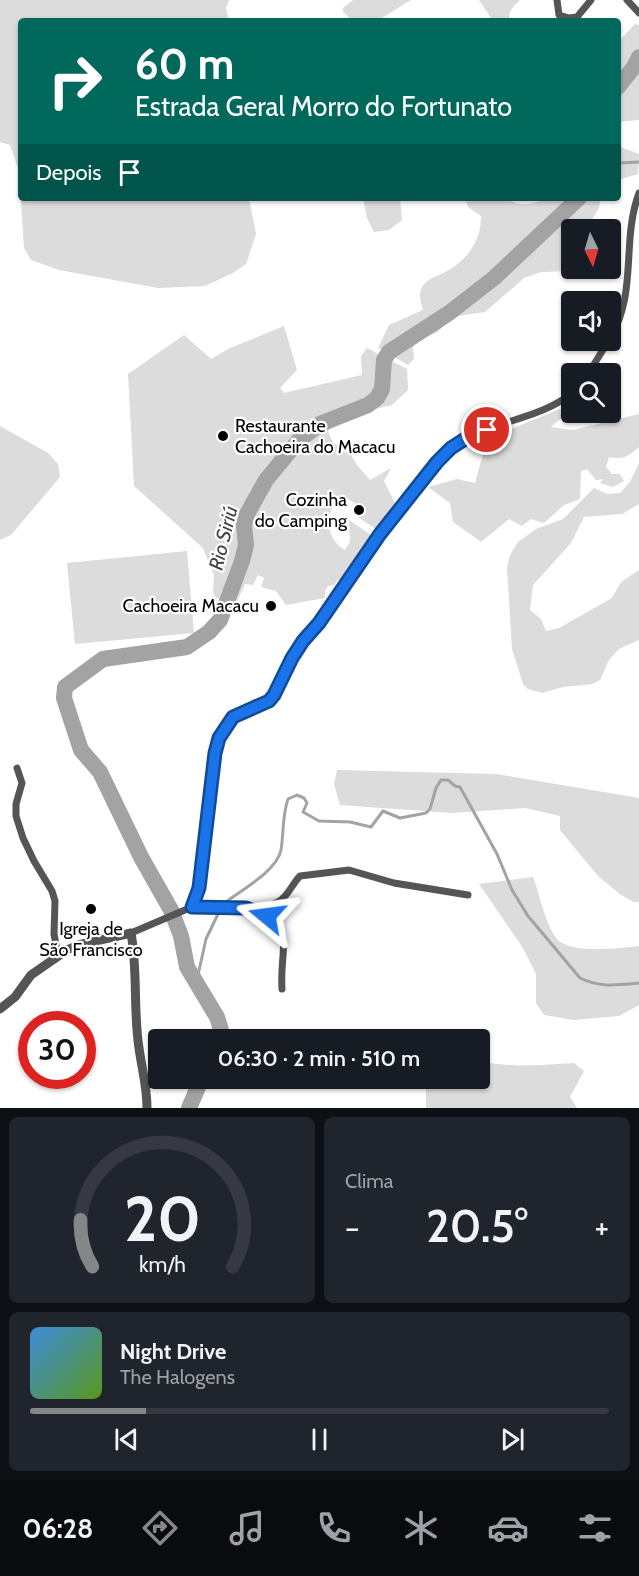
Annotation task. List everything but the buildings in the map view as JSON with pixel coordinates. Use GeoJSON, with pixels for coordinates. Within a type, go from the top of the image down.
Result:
{"type":"FeatureCollection","features":[{"type":"Feature","properties":{"kind":"street"},"geometry":{"type":"LineString","coordinates":[[557,0],[560,15],[569,18],[577,17],[591,0]]}},
{"type":"Feature","properties":{"kind":"street"},"geometry":{"type":"LineString","coordinates":[[627,0],[639,13]]}},
{"type":"Feature","properties":{"kind":"street"},"geometry":{"type":"LineString","coordinates":[[621,318],[627,293],[629,237],[634,205],[639,193]]}},
{"type":"Feature","properties":{"kind":"street"},"geometry":{"type":"LineString","coordinates":[[192,907],[199,888],[202,869],[215,753],[225,726],[233,717],[269,701],[274,695],[303,641],[319,623],[380,534],[451,448],[465,439],[561,399]]}},
{"type":"Feature","properties":{"kind":"street"},"geometry":{"type":"LineString","coordinates":[[17,768],[22,783],[16,804],[16,816],[23,838],[52,891],[55,901],[54,934],[58,956]]}},
{"type":"Feature","properties":{"kind":"street"},"geometry":{"type":"LineString","coordinates":[[0,1009],[15,997],[31,975],[78,945],[130,933],[192,907],[246,908],[279,902],[300,876],[349,870],[394,883],[468,895]]}},
{"type":"Feature","properties":{"kind":"street"},"geometry":{"type":"LineString","coordinates":[[246,908],[267,916],[282,932],[282,989]]}},
{"type":"Feature","properties":{"kind":"street"},"geometry":{"type":"LineString","coordinates":[[130,933],[135,956],[139,1049],[147,1085],[147,1108]]}},
{"type":"Feature","properties":{"kind":"shaded area"},"geometry":{"type":"Polygon","coordinates":[[[0,0],[229,0],[226,8],[228,18],[18,18],[18,168],[10,145],[0,142],[0,0]]]}},
{"type":"Feature","properties":{"kind":"shaded area"},"geometry":{"type":"Polygon","coordinates":[[[353,0],[411,0],[382,18],[350,18],[343,12],[343,8],[353,0]]]}},
{"type":"Feature","properties":{"kind":"shaded area"},"geometry":{"type":"Polygon","coordinates":[[[479,0],[520,0],[513,7],[509,18],[491,18],[479,0]]]}},
{"type":"Feature","properties":{"kind":"shaded area"},"geometry":{"type":"Polygon","coordinates":[[[635,24],[639,25],[639,120],[621,122],[621,39],[635,24]]]}},
{"type":"Feature","properties":{"kind":"shaded area"},"geometry":{"type":"Polygon","coordinates":[[[621,147],[639,154],[638,174],[621,179],[621,147]]]}},
{"type":"Feature","properties":{"kind":"shaded area"},"geometry":{"type":"Polygon","coordinates":[[[21,201],[250,201],[256,234],[246,264],[205,286],[158,288],[59,270],[31,260],[24,248],[21,201]]]}},
{"type":"Feature","properties":{"kind":"shaded area"},"geometry":{"type":"Polygon","coordinates":[[[364,201],[400,201],[402,220],[389,230],[374,232],[367,218],[364,201]]]}},
{"type":"Feature","properties":{"kind":"shaded area"},"geometry":{"type":"Polygon","coordinates":[[[466,201],[511,201],[526,204],[539,201],[600,201],[592,219],[561,219],[561,271],[541,272],[524,278],[485,312],[458,316],[448,321],[438,332],[417,341],[413,347],[414,359],[408,365],[378,348],[389,325],[423,310],[420,296],[424,284],[456,265],[473,247],[479,232],[481,216],[468,207],[466,201]]]}},
{"type":"Feature","properties":{"kind":"shaded area"},"geometry":{"type":"Polygon","coordinates":[[[284,326],[297,370],[280,388],[284,393],[362,375],[361,356],[367,348],[407,369],[408,390],[392,405],[343,417],[328,431],[333,443],[347,448],[357,465],[370,480],[391,468],[384,481],[397,507],[378,530],[359,518],[365,509],[346,498],[341,505],[334,506],[329,517],[329,524],[332,536],[340,547],[345,550],[350,542],[349,520],[374,537],[343,579],[328,586],[325,598],[286,605],[276,591],[261,587],[264,578],[258,575],[253,585],[245,584],[236,604],[216,598],[213,592],[214,575],[203,548],[134,486],[128,374],[184,335],[211,359],[228,349],[284,326]]]}},
{"type":"Feature","properties":{"kind":"shaded area"},"geometry":{"type":"Polygon","coordinates":[[[560,409],[561,418],[551,427],[573,430],[602,423],[621,423],[621,418],[639,414],[639,447],[626,456],[609,457],[606,467],[612,474],[620,474],[624,481],[613,487],[600,483],[603,479],[596,480],[587,469],[581,471],[580,499],[564,505],[544,523],[531,519],[522,526],[509,519],[481,542],[453,522],[450,503],[428,487],[457,479],[475,483],[487,439],[560,409]]]}},
{"type":"Feature","properties":{"kind":"shaded area"},"geometry":{"type":"Polygon","coordinates":[[[0,426],[48,453],[58,464],[60,477],[11,535],[0,540],[0,426]]]}},
{"type":"Feature","properties":{"kind":"shaded area"},"geometry":{"type":"Polygon","coordinates":[[[639,463],[639,504],[622,514],[584,517],[571,543],[533,585],[530,610],[541,619],[546,631],[559,628],[612,598],[621,582],[639,570],[639,640],[619,649],[609,660],[600,680],[593,684],[563,687],[542,693],[528,689],[523,684],[512,649],[507,568],[510,555],[518,542],[536,529],[563,519],[594,488],[607,494],[620,493],[630,482],[639,463]]]}},
{"type":"Feature","properties":{"kind":"shaded area"},"geometry":{"type":"Polygon","coordinates":[[[187,551],[194,633],[75,644],[67,563],[187,551]]]}},
{"type":"Feature","properties":{"kind":"shaded area"},"geometry":{"type":"Polygon","coordinates":[[[337,770],[496,774],[639,798],[639,902],[634,902],[621,895],[598,876],[560,830],[560,816],[525,808],[452,813],[340,805],[334,784],[337,770]]]}},
{"type":"Feature","properties":{"kind":"shaded area"},"geometry":{"type":"Polygon","coordinates":[[[533,877],[547,921],[560,942],[569,946],[593,949],[639,946],[639,1005],[619,1016],[573,1020],[544,1015],[536,1003],[536,974],[523,948],[479,884],[533,877]]]}},
{"type":"Feature","properties":{"kind":"shaded area"},"geometry":{"type":"Polygon","coordinates":[[[490,1063],[515,1065],[574,1063],[584,1071],[570,1097],[577,1108],[426,1108],[426,1089],[490,1089],[490,1063]]]}},
{"type":"Feature","properties":{"kind":"waterway","name":"Rio Siriú"},"geometry":{"type":"LineString","coordinates":[[621,83],[639,57]]}},
{"type":"Feature","properties":{"kind":"waterway"},"geometry":{"type":"LineString","coordinates":[[621,163],[639,162]]}},
{"type":"Feature","properties":{"kind":"waterway","name":"Rio Siriú"},"geometry":{"type":"LineString","coordinates":[[221,1029],[217,1017],[187,967],[181,936],[171,910],[141,857],[100,772],[81,750],[64,698],[65,687],[103,659],[187,647],[209,632],[220,620],[242,561],[246,545],[244,525],[247,514],[266,480],[299,440],[320,424],[368,405],[377,398],[382,389],[384,360],[389,352],[449,313],[494,278],[576,201]]}},
{"type":"Feature","properties":{"kind":"waterway"},"geometry":{"type":"LineString","coordinates":[[223,904],[265,873],[278,858],[288,799],[297,795],[304,798],[307,803],[303,812],[319,821],[350,822],[371,827],[383,811],[400,818],[426,813],[430,809],[436,788],[441,780],[448,780],[460,787],[497,854],[512,890],[528,916],[580,978],[602,985],[639,983]]}},
{"type":"Feature","properties":{"kind":"waterway"},"geometry":{"type":"LineString","coordinates":[[196,984],[206,939],[218,914]]}},
{"type":"Feature","properties":{"kind":"waterway","name":"Rio Siriú"},"geometry":{"type":"LineString","coordinates":[[189,1108],[197,1089]]}},
{"type":"Feature","properties":{"kind":"place","name":"Restaurante Cachoeira do Macacu"},"geometry":{"type":"Point","coordinates":[223,436]}},
{"type":"Feature","properties":{"kind":"place","name":"Cozinha do Camping"},"geometry":{"type":"Point","coordinates":[359,510]}},
{"type":"Feature","properties":{"kind":"place","name":"Cachoeira Macacu"},"geometry":{"type":"Point","coordinates":[271,606]}},
{"type":"Feature","properties":{"kind":"place","name":"Igreja de São Francisco"},"geometry":{"type":"Point","coordinates":[91,909]}},
{"type":"Feature","properties":{"kind":"route"},"geometry":{"type":"LineString","coordinates":[[267,916],[246,908],[192,907],[199,888],[215,753],[219,738],[233,717],[269,701],[274,695],[303,641],[319,623],[380,534],[437,462],[451,448],[465,439],[487,430]]}}]}
